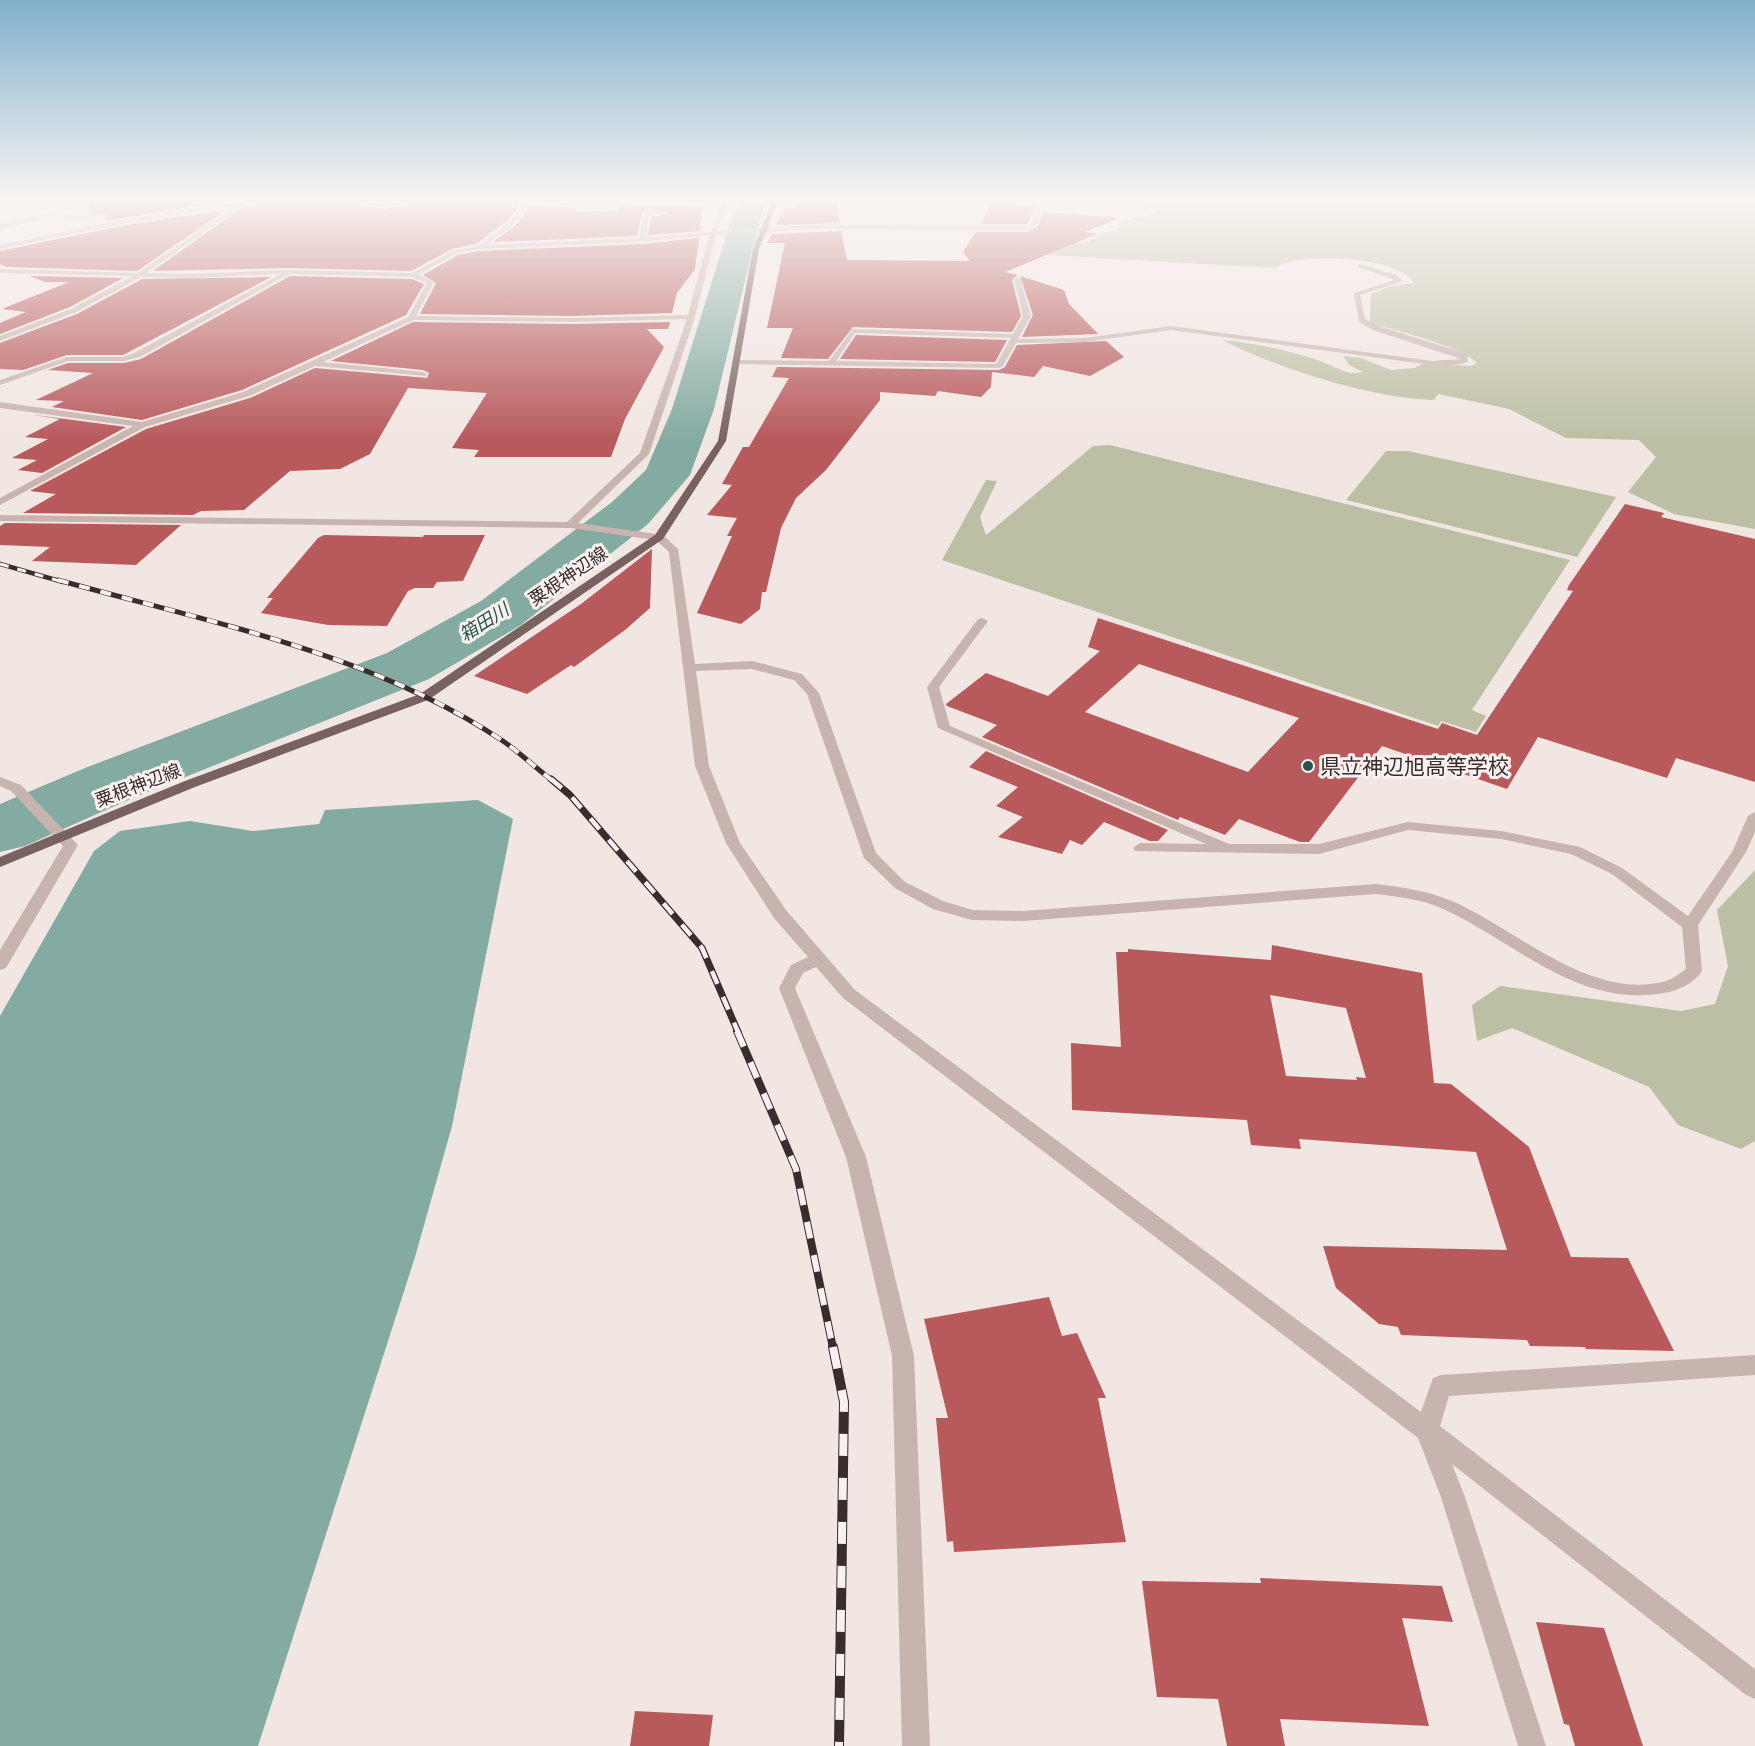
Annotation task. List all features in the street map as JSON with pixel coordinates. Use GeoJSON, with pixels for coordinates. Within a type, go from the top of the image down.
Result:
{"type":"FeatureCollection","features":[{"type":"Feature","properties":{"kind":"main road","name":"粟根神辺線"},"geometry":{"type":"LineString","coordinates":[[0,862],[59,832],[424,697],[653,536],[722,441],[751,278]]}},
{"type":"Feature","properties":{"kind":"street"},"geometry":{"type":"LineString","coordinates":[[0,339],[50,321],[132,278]]}},
{"type":"Feature","properties":{"kind":"street"},"geometry":{"type":"LineString","coordinates":[[0,383],[67,359],[123,359],[137,355],[278,278]]}},
{"type":"Feature","properties":{"kind":"street"},"geometry":{"type":"LineString","coordinates":[[411,318],[431,282],[422,278]]}},
{"type":"Feature","properties":{"kind":"street"},"geometry":{"type":"LineString","coordinates":[[570,525],[644,454],[691,317],[701,278]]}},
{"type":"Feature","properties":{"kind":"street"},"geometry":{"type":"LineString","coordinates":[[832,362],[853,332],[1085,340],[1172,328],[1432,363],[1456,363],[1465,360],[1464,356],[1456,352],[1376,328],[1362,320],[1356,294],[1400,281],[1397,278]]}},
{"type":"Feature","properties":{"kind":"street"},"geometry":{"type":"LineString","coordinates":[[736,362],[999,366],[1027,316],[1017,279]]}},
{"type":"Feature","properties":{"kind":"street"},"geometry":{"type":"LineString","coordinates":[[0,502],[142,425],[246,394],[411,318],[572,320],[691,317]]}},
{"type":"Feature","properties":{"kind":"street"},"geometry":{"type":"LineString","coordinates":[[314,364],[423,374]]}},
{"type":"Feature","properties":{"kind":"street"},"geometry":{"type":"LineString","coordinates":[[0,405],[142,425]]}},
{"type":"Feature","properties":{"kind":"street"},"geometry":{"type":"LineString","coordinates":[[0,518],[570,525],[653,536],[674,551],[702,766],[733,843],[780,914],[849,994],[1427,1430],[1755,1686]]}},
{"type":"Feature","properties":{"kind":"street"},"geometry":{"type":"LineString","coordinates":[[982,621],[933,687],[944,728],[1230,848]]}},
{"type":"Feature","properties":{"kind":"street"},"geometry":{"type":"LineString","coordinates":[[690,668],[752,665],[798,678],[813,693],[869,855],[900,885],[938,905],[972,915],[1023,916],[1376,889],[1410,893],[1448,905],[1562,969],[1600,987],[1639,989],[1671,986],[1694,971],[1690,925],[1739,852],[1755,816]]}},
{"type":"Feature","properties":{"kind":"street"},"geometry":{"type":"LineString","coordinates":[[0,781],[16,788],[70,845],[0,964]]}},
{"type":"Feature","properties":{"kind":"street"},"geometry":{"type":"LineString","coordinates":[[1140,848],[1319,849],[1408,826],[1501,835],[1575,850],[1617,871],[1690,925]]}},
{"type":"Feature","properties":{"kind":"street"},"geometry":{"type":"LineString","coordinates":[[819,959],[797,969],[787,988],[856,1157],[903,1356],[916,1746]]}},
{"type":"Feature","properties":{"kind":"street"},"geometry":{"type":"LineString","coordinates":[[1532,1746],[1453,1497],[1427,1430],[1441,1386],[1755,1365]]}},
{"type":"Feature","properties":{"kind":"green space"},"geometry":{"type":"Polygon","coordinates":[[[1409,278],[1755,278],[1755,529],[1674,514],[1628,492],[1656,457],[1639,440],[1566,438],[1509,409],[1438,394],[1434,400],[1354,388],[1270,361],[1222,340],[1286,351],[1352,373],[1363,372],[1349,365],[1343,356],[1361,358],[1391,370],[1415,368],[1422,364],[1471,366],[1477,363],[1442,345],[1370,323],[1371,294],[1388,287],[1414,283],[1409,278]]]}},
{"type":"Feature","properties":{"kind":"green space"},"geometry":{"type":"Polygon","coordinates":[[[1110,445],[1570,560],[1472,710],[1486,716],[1476,732],[1441,721],[1438,726],[942,560],[986,480],[997,481],[980,517],[986,535],[1093,446],[1110,445]]]}},
{"type":"Feature","properties":{"kind":"green space"},"geometry":{"type":"Polygon","coordinates":[[[1386,451],[1408,451],[1616,497],[1577,557],[1346,500],[1386,451]]]}},
{"type":"Feature","properties":{"kind":"green space"},"geometry":{"type":"Polygon","coordinates":[[[1755,870],[1755,1141],[1741,1149],[1678,1125],[1649,1087],[1512,1028],[1477,1041],[1472,1005],[1500,986],[1681,1011],[1715,1004],[1728,966],[1717,910],[1755,870]]]}},
{"type":"Feature","properties":{"kind":"water"},"geometry":{"type":"Polygon","coordinates":[[[478,800],[513,819],[452,1126],[415,1257],[258,1746],[0,1746],[0,1016],[94,851],[120,831],[190,821],[253,831],[319,824],[325,810],[478,800]]]}},
{"type":"Feature","properties":{"kind":"building"},"geometry":{"type":"Polygon","coordinates":[[[36,278],[122,278],[70,307],[0,334],[0,323],[26,312],[2,309],[69,282],[45,282],[36,278]]]}},
{"type":"Feature","properties":{"kind":"building"},"geometry":{"type":"Polygon","coordinates":[[[268,278],[123,355],[67,355],[23,370],[0,369],[0,343],[77,314],[142,279],[268,278]]]}},
{"type":"Feature","properties":{"kind":"building"},"geometry":{"type":"Polygon","coordinates":[[[286,278],[412,279],[424,284],[406,315],[242,390],[142,420],[52,407],[64,401],[36,400],[93,373],[48,370],[68,363],[124,363],[141,359],[286,278]]]}},
{"type":"Feature","properties":{"kind":"building"},"geometry":{"type":"Polygon","coordinates":[[[429,278],[688,278],[677,293],[672,313],[572,316],[420,314],[436,283],[429,278]]]}},
{"type":"Feature","properties":{"kind":"building"},"geometry":{"type":"Polygon","coordinates":[[[777,278],[1014,278],[1021,316],[1012,332],[853,327],[828,359],[781,358],[793,328],[767,328],[777,278]]]}},
{"type":"Feature","properties":{"kind":"building"},"geometry":{"type":"Polygon","coordinates":[[[1021,278],[1064,290],[1069,304],[1098,334],[1022,337],[1033,315],[1021,278]]]}},
{"type":"Feature","properties":{"kind":"building"},"geometry":{"type":"Polygon","coordinates":[[[413,322],[572,324],[670,322],[668,329],[647,329],[664,347],[625,419],[611,457],[474,457],[479,450],[452,448],[487,393],[408,388],[370,454],[340,469],[290,471],[244,510],[201,511],[193,515],[23,513],[56,494],[30,491],[146,429],[250,398],[315,368],[427,378],[429,373],[423,370],[331,361],[413,322]]]}},
{"type":"Feature","properties":{"kind":"building"},"geometry":{"type":"Polygon","coordinates":[[[856,335],[1007,340],[995,362],[840,359],[856,335]]]}},
{"type":"Feature","properties":{"kind":"building"},"geometry":{"type":"Polygon","coordinates":[[[1106,341],[1124,357],[1090,376],[1043,366],[1034,377],[992,372],[991,387],[981,397],[938,391],[935,396],[880,392],[880,400],[826,470],[796,498],[781,528],[766,592],[762,592],[760,609],[741,624],[697,613],[732,536],[727,536],[737,518],[707,515],[732,485],[722,484],[743,447],[749,447],[789,378],[772,377],[777,367],[999,370],[1005,367],[1017,345],[1106,341]]]}},
{"type":"Feature","properties":{"kind":"building"},"geometry":{"type":"Polygon","coordinates":[[[34,415],[126,427],[42,473],[18,470],[37,460],[12,458],[48,439],[25,437],[60,419],[34,415]]]}},
{"type":"Feature","properties":{"kind":"building"},"geometry":{"type":"Polygon","coordinates":[[[1625,504],[1664,513],[1661,517],[1755,539],[1755,782],[1676,758],[1667,778],[1538,737],[1507,789],[1382,746],[1309,842],[1300,842],[1239,819],[1225,835],[1180,817],[1178,820],[982,737],[997,725],[946,704],[986,673],[1048,696],[1100,651],[1088,647],[1098,618],[1438,729],[1442,723],[1477,735],[1573,591],[1567,590],[1625,504]],[[1139,664],[1085,712],[1248,772],[1299,718],[1139,664]]]}},
{"type":"Feature","properties":{"kind":"building"},"geometry":{"type":"Polygon","coordinates":[[[5,523],[181,525],[136,565],[32,561],[50,547],[0,545],[0,526],[5,523]]]}},
{"type":"Feature","properties":{"kind":"building"},"geometry":{"type":"Polygon","coordinates":[[[324,535],[423,537],[424,535],[485,535],[463,581],[437,582],[433,588],[415,588],[408,591],[387,626],[328,625],[261,613],[273,598],[267,598],[318,538],[324,535]]]}},
{"type":"Feature","properties":{"kind":"building"},"geometry":{"type":"Polygon","coordinates":[[[652,549],[650,608],[625,630],[574,667],[571,665],[527,694],[474,676],[581,604],[652,549]]]}},
{"type":"Feature","properties":{"kind":"building"},"geometry":{"type":"Polygon","coordinates":[[[986,751],[1168,830],[1158,841],[1150,841],[1104,822],[1082,845],[1070,840],[1062,854],[998,837],[1023,817],[996,806],[1018,787],[969,767],[986,751]]]}},
{"type":"Feature","properties":{"kind":"building"},"geometry":{"type":"Polygon","coordinates":[[[1272,945],[1422,973],[1434,1083],[1451,1084],[1529,1147],[1571,1257],[1628,1258],[1674,1351],[1530,1346],[1527,1340],[1401,1335],[1398,1327],[1379,1324],[1336,1288],[1323,1246],[1507,1250],[1476,1152],[1299,1139],[1301,1149],[1251,1145],[1247,1120],[1072,1110],[1071,1043],[1121,1047],[1116,952],[1128,952],[1128,949],[1271,960],[1272,945]],[[1270,995],[1286,1076],[1357,1080],[1356,1077],[1366,1078],[1346,1008],[1270,995]]]}},
{"type":"Feature","properties":{"kind":"building"},"geometry":{"type":"Polygon","coordinates":[[[1049,1297],[1062,1336],[1077,1333],[1106,1398],[1098,1398],[1126,1542],[954,1552],[953,1541],[947,1542],[936,1418],[948,1418],[924,1319],[1049,1297]]]}},
{"type":"Feature","properties":{"kind":"building"},"geometry":{"type":"Polygon","coordinates":[[[1260,1578],[1442,1586],[1453,1622],[1402,1618],[1429,1726],[1280,1719],[1285,1746],[1227,1746],[1218,1699],[1157,1697],[1142,1581],[1261,1583],[1260,1578]]]}},
{"type":"Feature","properties":{"kind":"building"},"geometry":{"type":"Polygon","coordinates":[[[1536,1622],[1604,1628],[1643,1746],[1575,1746],[1569,1725],[1564,1724],[1536,1622]]]}},
{"type":"Feature","properties":{"kind":"building"},"geometry":{"type":"Polygon","coordinates":[[[635,1711],[713,1715],[709,1746],[630,1746],[635,1711]]]}},
{"type":"Feature","properties":{"kind":"waterway","name":"箱田川"},"geometry":{"type":"LineString","coordinates":[[0,830],[109,783],[408,666],[501,613],[630,513],[667,475],[693,409],[729,278]]}},
{"type":"Feature","properties":{"kind":"railway"},"geometry":{"type":"LineString","coordinates":[[0,564],[63,582]]}},
{"type":"Feature","properties":{"kind":"railway"},"geometry":{"type":"LineString","coordinates":[[58,580],[230,626],[344,662],[452,711],[516,750],[553,781]]}},
{"type":"Feature","properties":{"kind":"railway"},"geometry":{"type":"LineString","coordinates":[[551,779],[570,795],[702,948],[738,1032]]}},
{"type":"Feature","properties":{"kind":"railway"},"geometry":{"type":"LineString","coordinates":[[737,1031],[796,1169],[833,1348]]}},
{"type":"Feature","properties":{"kind":"railway"},"geometry":{"type":"LineString","coordinates":[[833,1347],[844,1402],[839,1746]]}},
{"type":"Feature","properties":{"kind":"place","name":"県立神辺旭高等学校"},"geometry":{"type":"Point","coordinates":[1308,766]}}]}
